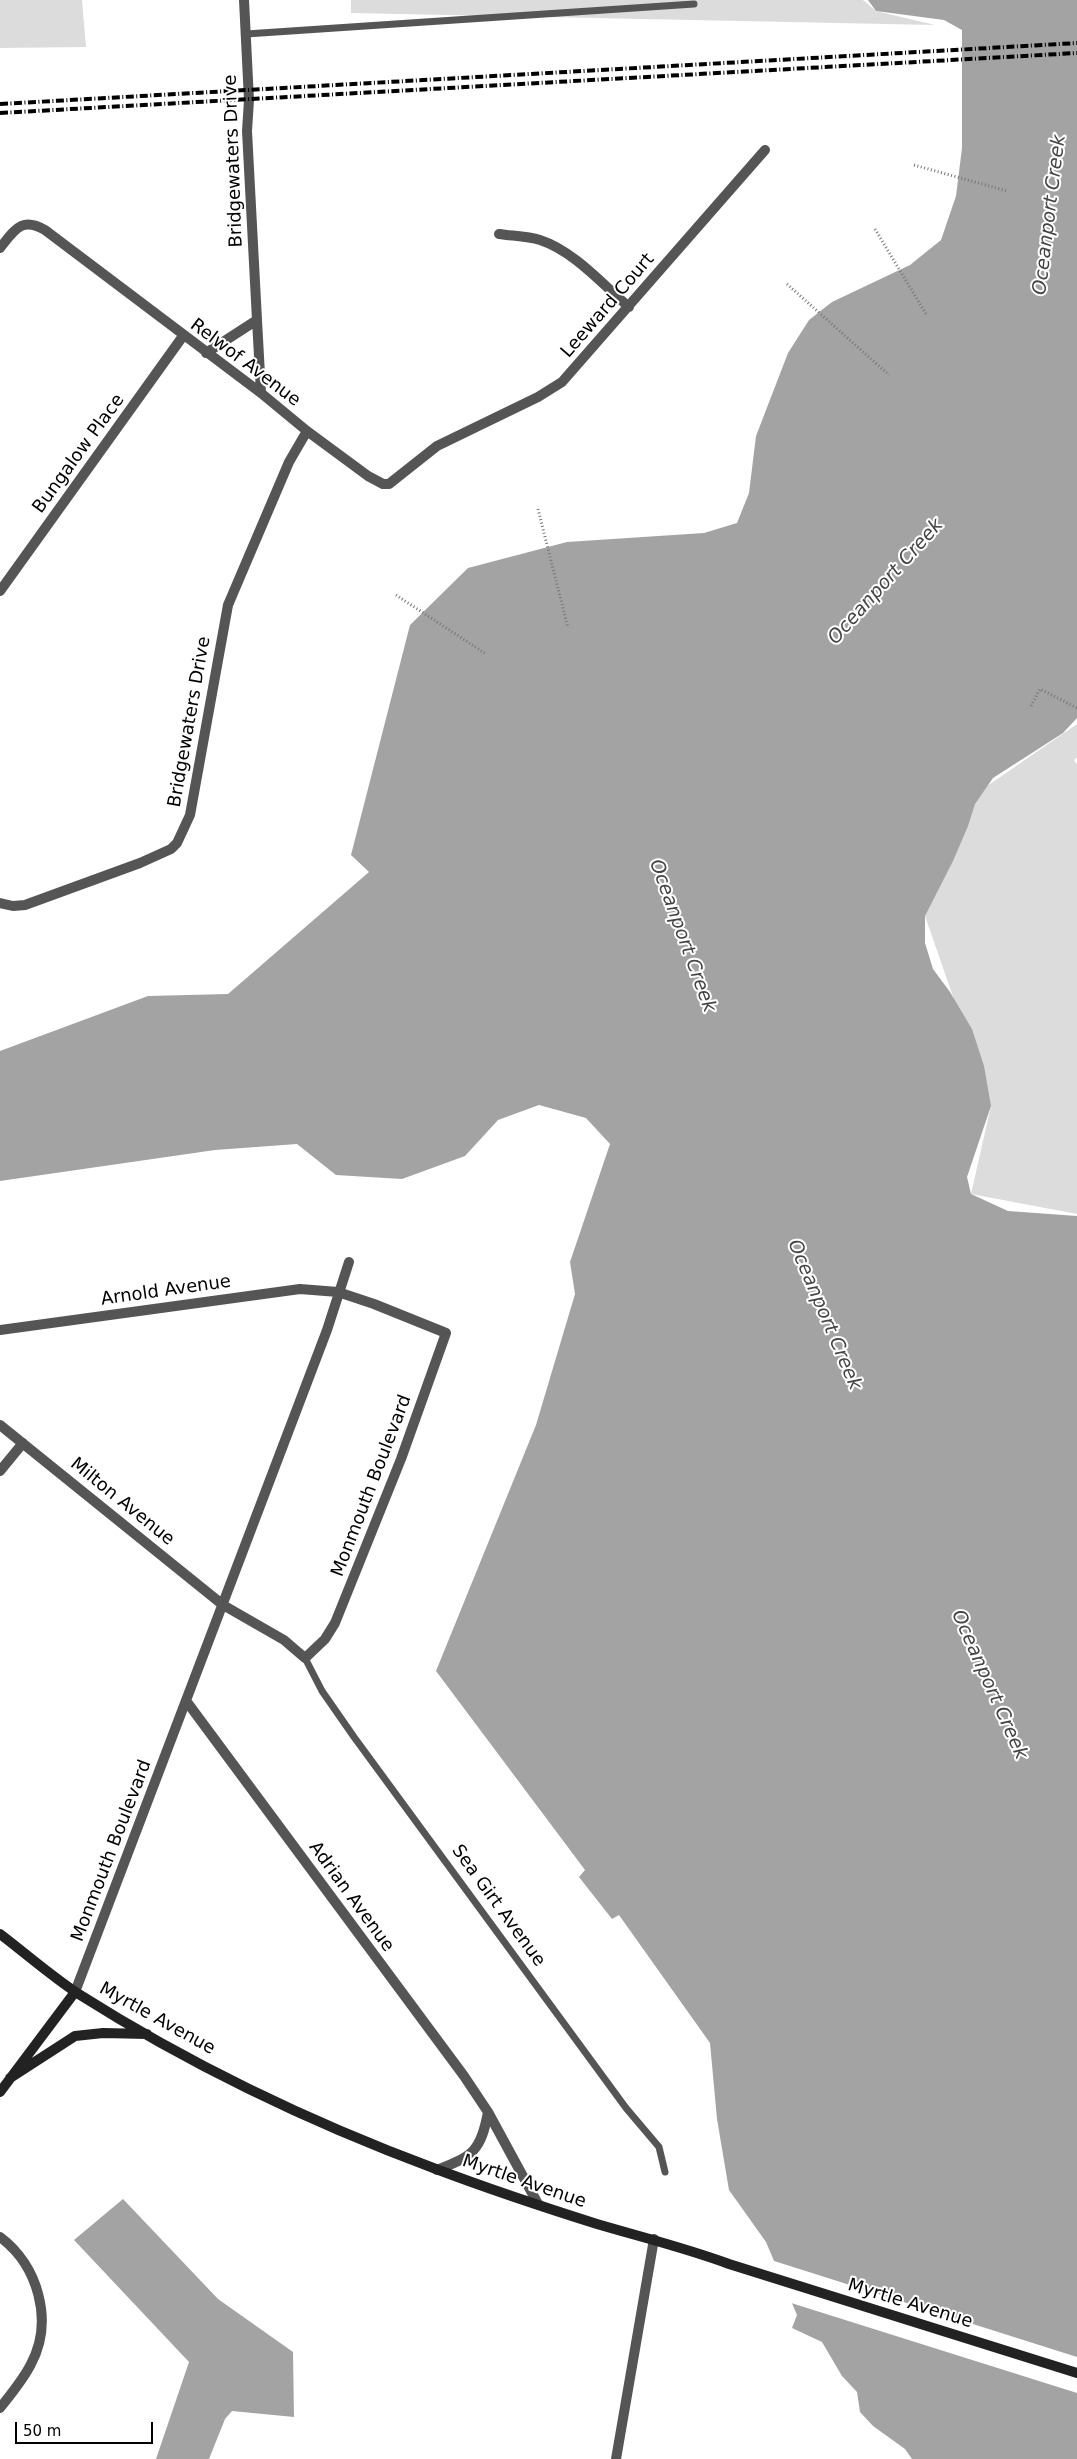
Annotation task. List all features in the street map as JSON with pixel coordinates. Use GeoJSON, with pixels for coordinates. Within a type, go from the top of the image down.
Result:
{"type":"FeatureCollection","features":[{"type":"Feature","properties":{"kind":"main road","name":"Myrtle Avenue"},"geometry":{"type":"LineString","coordinates":[[0,1934],[76,1992],[148,2034],[300,2112],[437,2170],[538,2204],[1077,2373]]}},
{"type":"Feature","properties":{"kind":"main road","name":"Monmouth Boulevard"},"geometry":{"type":"LineString","coordinates":[[0,2092],[76,1992]]}},
{"type":"Feature","properties":{"kind":"main road"},"geometry":{"type":"LineString","coordinates":[[10,2078],[75,2036],[103,2033],[148,2034]]}},
{"type":"Feature","properties":{"kind":"street","name":"Bridgewaters Drive"},"geometry":{"type":"LineString","coordinates":[[244,0],[249,100],[247,131],[262,393]]}},
{"type":"Feature","properties":{"kind":"street","name":"Leeward Court"},"geometry":{"type":"LineString","coordinates":[[444,442],[538,398],[562,382],[765,150]]}},
{"type":"Feature","properties":{"kind":"street","name":"Relwof Avenue"},"geometry":{"type":"LineString","coordinates":[[0,248],[14,231],[27,224],[37,225],[183,336],[262,393],[307,431],[368,476],[383,484],[389,484],[427,453],[444,442]]}},
{"type":"Feature","properties":{"kind":"street"},"geometry":{"type":"LineString","coordinates":[[499,234],[539,240],[552,245],[575,260],[629,307]]}},
{"type":"Feature","properties":{"kind":"street"},"geometry":{"type":"LineString","coordinates":[[206,352],[257,320]]}},
{"type":"Feature","properties":{"kind":"street","name":"Bungalow Place"},"geometry":{"type":"LineString","coordinates":[[0,591],[183,336]]}},
{"type":"Feature","properties":{"kind":"street","name":"Bridgewaters Drive"},"geometry":{"type":"LineString","coordinates":[[0,903],[13,906],[25,905],[49,897],[140,863],[171,848],[177,843],[190,815],[228,605],[288,462],[307,431]]}},
{"type":"Feature","properties":{"kind":"street","name":"Monmouth Boulevard"},"geometry":{"type":"LineString","coordinates":[[76,1992],[327,1330],[349,1262]]}},
{"type":"Feature","properties":{"kind":"street","name":"Arnold Avenue"},"geometry":{"type":"LineString","coordinates":[[0,1330],[300,1289],[338,1292]]}},
{"type":"Feature","properties":{"kind":"street","name":"Monmouth Boulevard"},"geometry":{"type":"LineString","coordinates":[[305,1658],[325,1639],[338,1616],[401,1459],[446,1333],[401,1314],[338,1292]]}},
{"type":"Feature","properties":{"kind":"street","name":"Milton Avenue"},"geometry":{"type":"LineString","coordinates":[[0,1424],[223,1605]]}},
{"type":"Feature","properties":{"kind":"street"},"geometry":{"type":"LineString","coordinates":[[0,1471],[23,1443]]}},
{"type":"Feature","properties":{"kind":"street"},"geometry":{"type":"LineString","coordinates":[[223,1605],[284,1640],[305,1658]]}},
{"type":"Feature","properties":{"kind":"street","name":"Adrian Avenue"},"geometry":{"type":"LineString","coordinates":[[187,1702],[488,2112],[538,2204]]}},
{"type":"Feature","properties":{"kind":"street"},"geometry":{"type":"LineString","coordinates":[[437,2170],[463,2160],[474,2150],[484,2137],[488,2112]]}},
{"type":"Feature","properties":{"kind":"street"},"geometry":{"type":"LineString","coordinates":[[0,2237],[17,2251],[28,2267],[38,2296],[42,2324],[39,2342],[32,2363],[0,2408]]}},
{"type":"Feature","properties":{"kind":"street"},"geometry":{"type":"LineString","coordinates":[[616,2459],[654,2239]]}},
{"type":"Feature","properties":{"kind":"lane"},"geometry":{"type":"LineString","coordinates":[[246,34],[694,4]]}},
{"type":"Feature","properties":{"kind":"lane","name":"Sea Girt Avenue"},"geometry":{"type":"LineString","coordinates":[[305,1658],[322,1691],[354,1736],[626,2108],[659,2146],[665,2172]]}},
{"type":"Feature","properties":{"kind":"path"},"geometry":{"type":"LineString","coordinates":[[914,165],[1007,191]]}},
{"type":"Feature","properties":{"kind":"path"},"geometry":{"type":"LineString","coordinates":[[875,230],[926,314]]}},
{"type":"Feature","properties":{"kind":"path"},"geometry":{"type":"LineString","coordinates":[[787,284],[889,375]]}},
{"type":"Feature","properties":{"kind":"path"},"geometry":{"type":"LineString","coordinates":[[538,509],[568,628]]}},
{"type":"Feature","properties":{"kind":"path"},"geometry":{"type":"LineString","coordinates":[[396,595],[486,654]]}},
{"type":"Feature","properties":{"kind":"path"},"geometry":{"type":"LineString","coordinates":[[1031,706],[1040,689],[1077,708]]}},
{"type":"Feature","properties":{"kind":"shaded area"},"geometry":{"type":"Polygon","coordinates":[[[0,0],[82,0],[86,47],[0,48],[0,0]]]}},
{"type":"Feature","properties":{"kind":"shaded area"},"geometry":{"type":"Polygon","coordinates":[[[351,0],[863,0],[876,11],[935,25],[351,13],[351,0]]]}},
{"type":"Feature","properties":{"kind":"shaded area"},"geometry":{"type":"Polygon","coordinates":[[[1077,724],[1077,757],[1074,761],[1077,764],[1077,1214],[971,1194],[991,1106],[925,916],[977,793],[1077,724]]]}},
{"type":"Feature","properties":{"kind":"water","name":"Oceanport Creek"},"geometry":{"type":"Polygon","coordinates":[[[868,0],[1077,0],[1077,718],[1063,733],[993,778],[975,804],[953,861],[925,916],[925,943],[933,969],[950,992],[972,1029],[984,1066],[991,1106],[967,1177],[971,1194],[1008,1211],[1077,1216],[1077,2459],[912,2459],[905,2449],[873,2426],[860,2412],[857,2392],[842,2376],[822,2342],[792,2328],[797,2315],[766,2242],[729,2190],[717,2119],[710,2043],[619,1915],[612,1919],[579,1877],[585,1870],[436,1671],[536,1425],[575,1294],[570,1262],[610,1144],[586,1118],[539,1105],[498,1120],[465,1156],[402,1179],[336,1175],[297,1144],[215,1150],[0,1181],[0,1051],[148,996],[228,994],[369,872],[351,855],[410,625],[468,568],[567,542],[704,533],[737,523],[749,493],[756,436],[788,353],[809,320],[832,302],[910,265],[941,240],[956,196],[962,148],[962,30],[944,20],[876,11],[868,0]]]}},
{"type":"Feature","properties":{"kind":"water"},"geometry":{"type":"Polygon","coordinates":[[[123,2199],[218,2299],[293,2352],[294,2417],[232,2411],[225,2419],[209,2459],[156,2459],[189,2362],[74,2240],[123,2199]]]}},
{"type":"Feature","properties":{"kind":"pier"},"geometry":{"type":"Polygon","coordinates":[[[771,2260],[1077,2357],[1077,2393],[788,2302],[771,2260]]]}},
{"type":"Feature","properties":{"kind":"railway"},"geometry":{"type":"LineString","coordinates":[[0,104],[1077,43]]}},
{"type":"Feature","properties":{"kind":"railway"},"geometry":{"type":"LineString","coordinates":[[0,113],[1077,53]]}}]}
